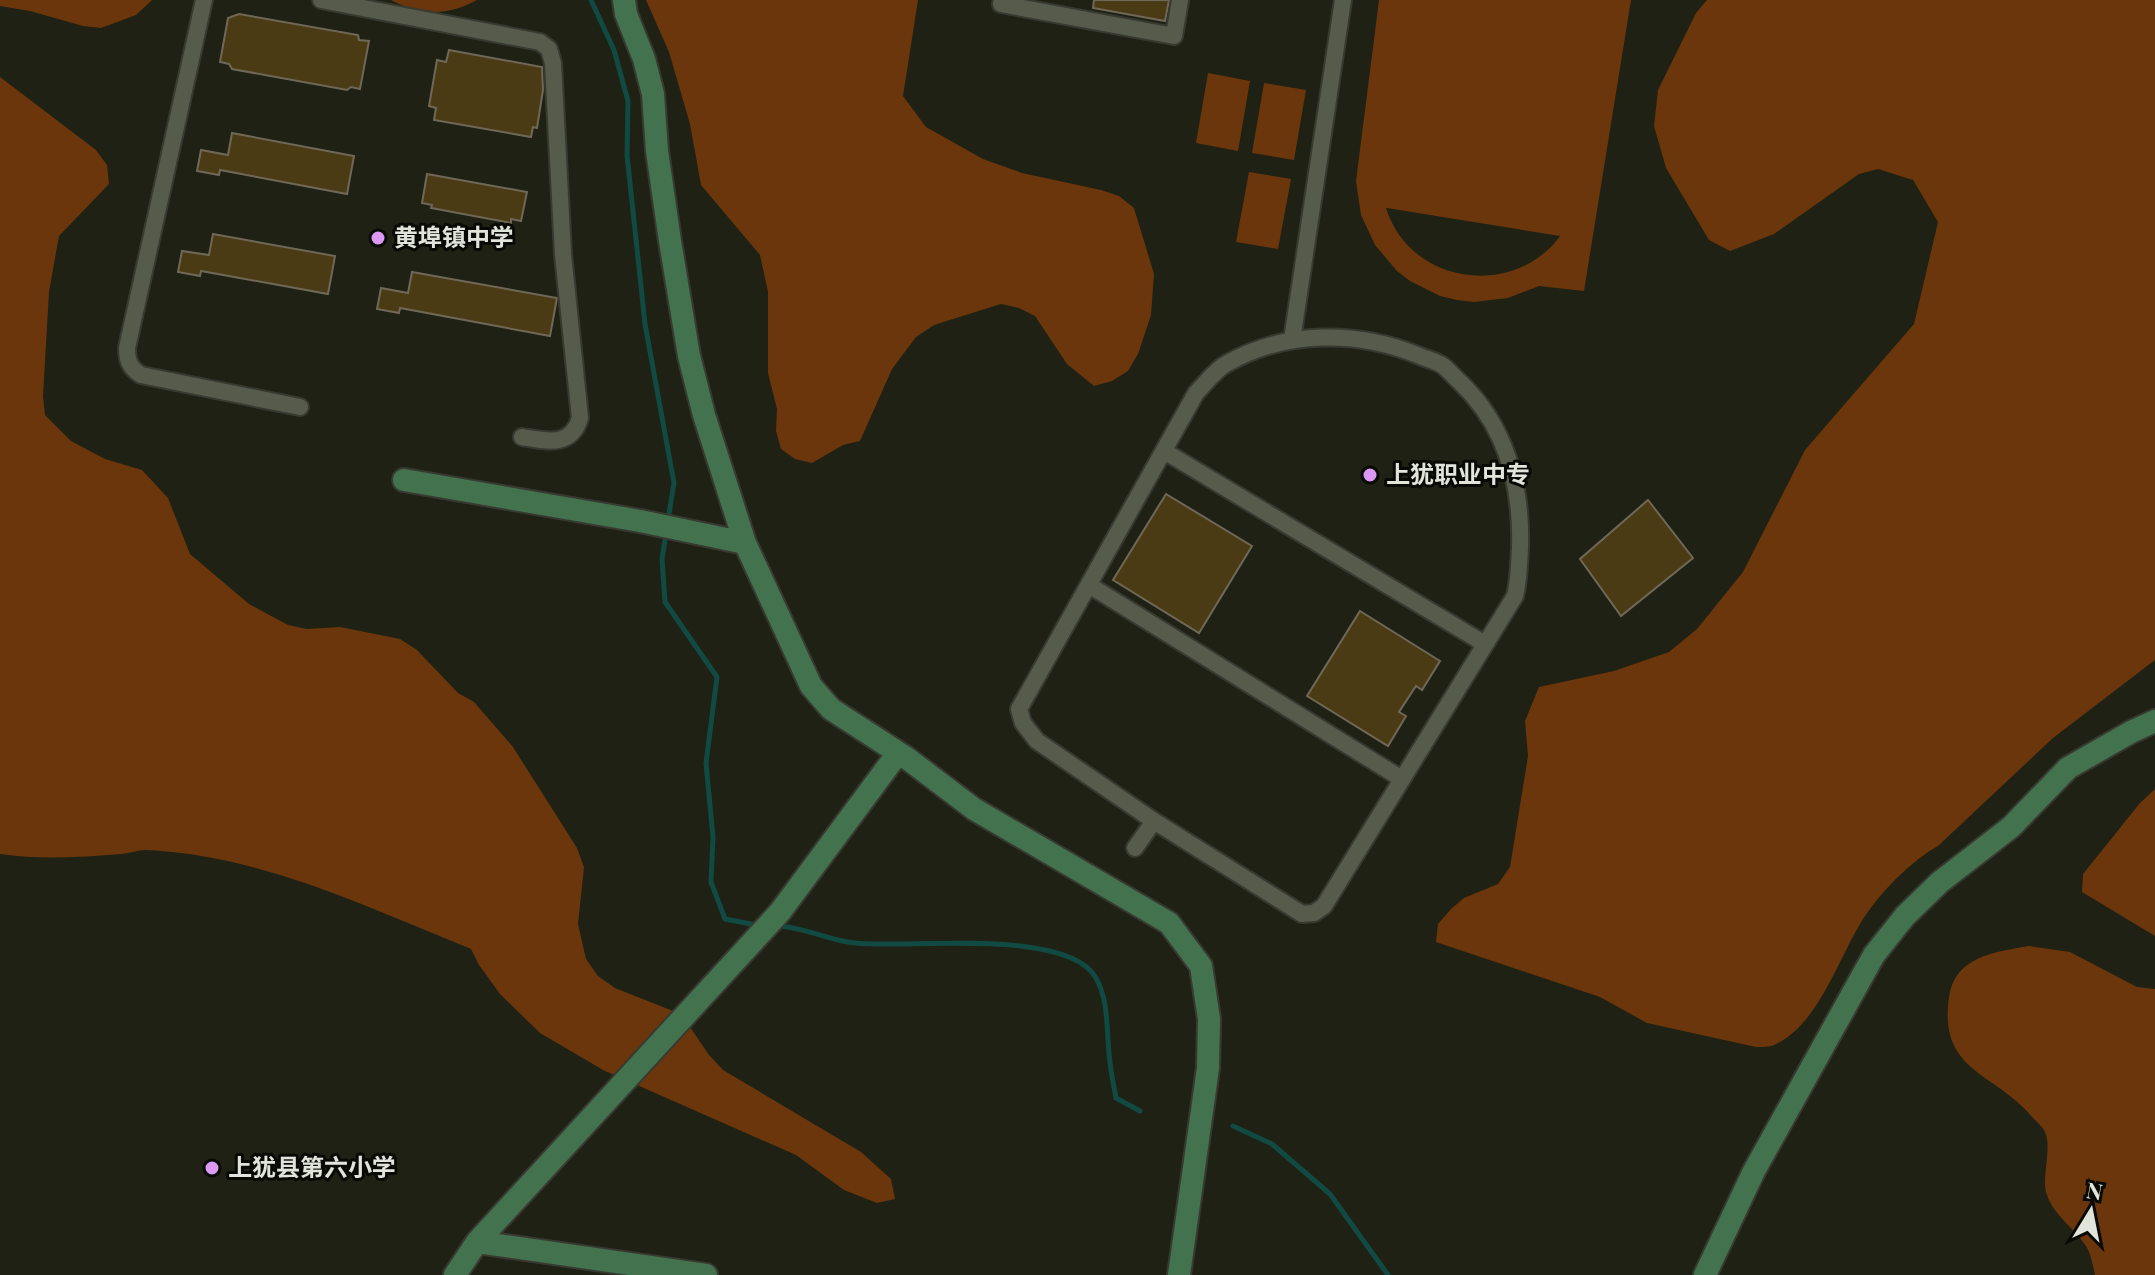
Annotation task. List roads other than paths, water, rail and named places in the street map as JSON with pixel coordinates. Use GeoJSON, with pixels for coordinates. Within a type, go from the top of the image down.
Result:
{"type":"FeatureCollection","features":[{"type":"Feature","properties":{"kind":"street"},"geometry":{"type":"LineString","coordinates":[[204,0],[127,348],[127,360],[133,370],[141,375],[300,407]]}},
{"type":"Feature","properties":{"kind":"street"},"geometry":{"type":"LineString","coordinates":[[321,0],[540,42],[549,49],[553,63],[563,254],[580,418],[578,427],[563,440],[552,442],[522,437]]}},
{"type":"Feature","properties":{"kind":"street"},"geometry":{"type":"LineString","coordinates":[[624,0],[653,94],[661,181],[689,356],[704,415],[745,543],[811,686],[831,709],[974,809],[1169,923],[1201,966],[1209,1019],[1208,1068],[1179,1275]]}},
{"type":"Feature","properties":{"kind":"street"},"geometry":{"type":"LineString","coordinates":[[1002,0],[1001,4],[1174,36],[1180,0]]}},
{"type":"Feature","properties":{"kind":"street"},"geometry":{"type":"LineString","coordinates":[[1292,340],[1343,0]]}},
{"type":"Feature","properties":{"kind":"street"},"geometry":{"type":"LineString","coordinates":[[1338,336],[1391,344],[1443,366],[1472,393],[1491,419],[1509,456],[1521,520],[1515,596],[1324,906],[1314,913],[1302,914],[1154,821],[1037,741],[1023,723],[1019,709],[1196,393],[1224,365],[1292,340],[1338,336]]}},
{"type":"Feature","properties":{"kind":"street"},"geometry":{"type":"LineString","coordinates":[[1164,451],[1485,644]]}},
{"type":"Feature","properties":{"kind":"street"},"geometry":{"type":"LineString","coordinates":[[404,480],[640,521],[745,543]]}},
{"type":"Feature","properties":{"kind":"street"},"geometry":{"type":"LineString","coordinates":[[1089,585],[1402,779]]}},
{"type":"Feature","properties":{"kind":"street"},"geometry":{"type":"LineString","coordinates":[[1705,1275],[1754,1171],[1867,969],[1905,916],[1940,882],[2011,827],[2068,768],[2155,721]]}},
{"type":"Feature","properties":{"kind":"street"},"geometry":{"type":"LineString","coordinates":[[455,1275],[477,1242],[780,912],[898,753]]}},
{"type":"Feature","properties":{"kind":"street"},"geometry":{"type":"LineString","coordinates":[[1135,848],[1154,821]]}},
{"type":"Feature","properties":{"kind":"street"},"geometry":{"type":"LineString","coordinates":[[477,1242],[706,1275]]}},
{"type":"Feature","properties":{"kind":"waterway"},"geometry":{"type":"LineString","coordinates":[[591,0],[614,50],[628,101],[627,155],[645,324],[674,483],[668,520]]}},
{"type":"Feature","properties":{"kind":"waterway"},"geometry":{"type":"LineString","coordinates":[[666,534],[662,559],[665,602],[717,677],[706,763],[713,837],[711,882],[725,919],[756,925]]}},
{"type":"Feature","properties":{"kind":"waterway"},"geometry":{"type":"LineString","coordinates":[[778,926],[855,943],[1021,946],[1054,952],[1080,962],[1096,978],[1104,998],[1116,1098],[1140,1111]]}},
{"type":"Feature","properties":{"kind":"waterway"},"geometry":{"type":"LineString","coordinates":[[1233,1126],[1272,1144],[1330,1194],[1388,1275]]}},
{"type":"Feature","properties":{"kind":"place","name":"黄埠镇中学"},"geometry":{"type":"Point","coordinates":[378,238]}},
{"type":"Feature","properties":{"kind":"place","name":"上犹职业中专"},"geometry":{"type":"Point","coordinates":[1370,475]}},
{"type":"Feature","properties":{"kind":"place","name":"上犹县第六小学"},"geometry":{"type":"Point","coordinates":[212,1168]}}]}
